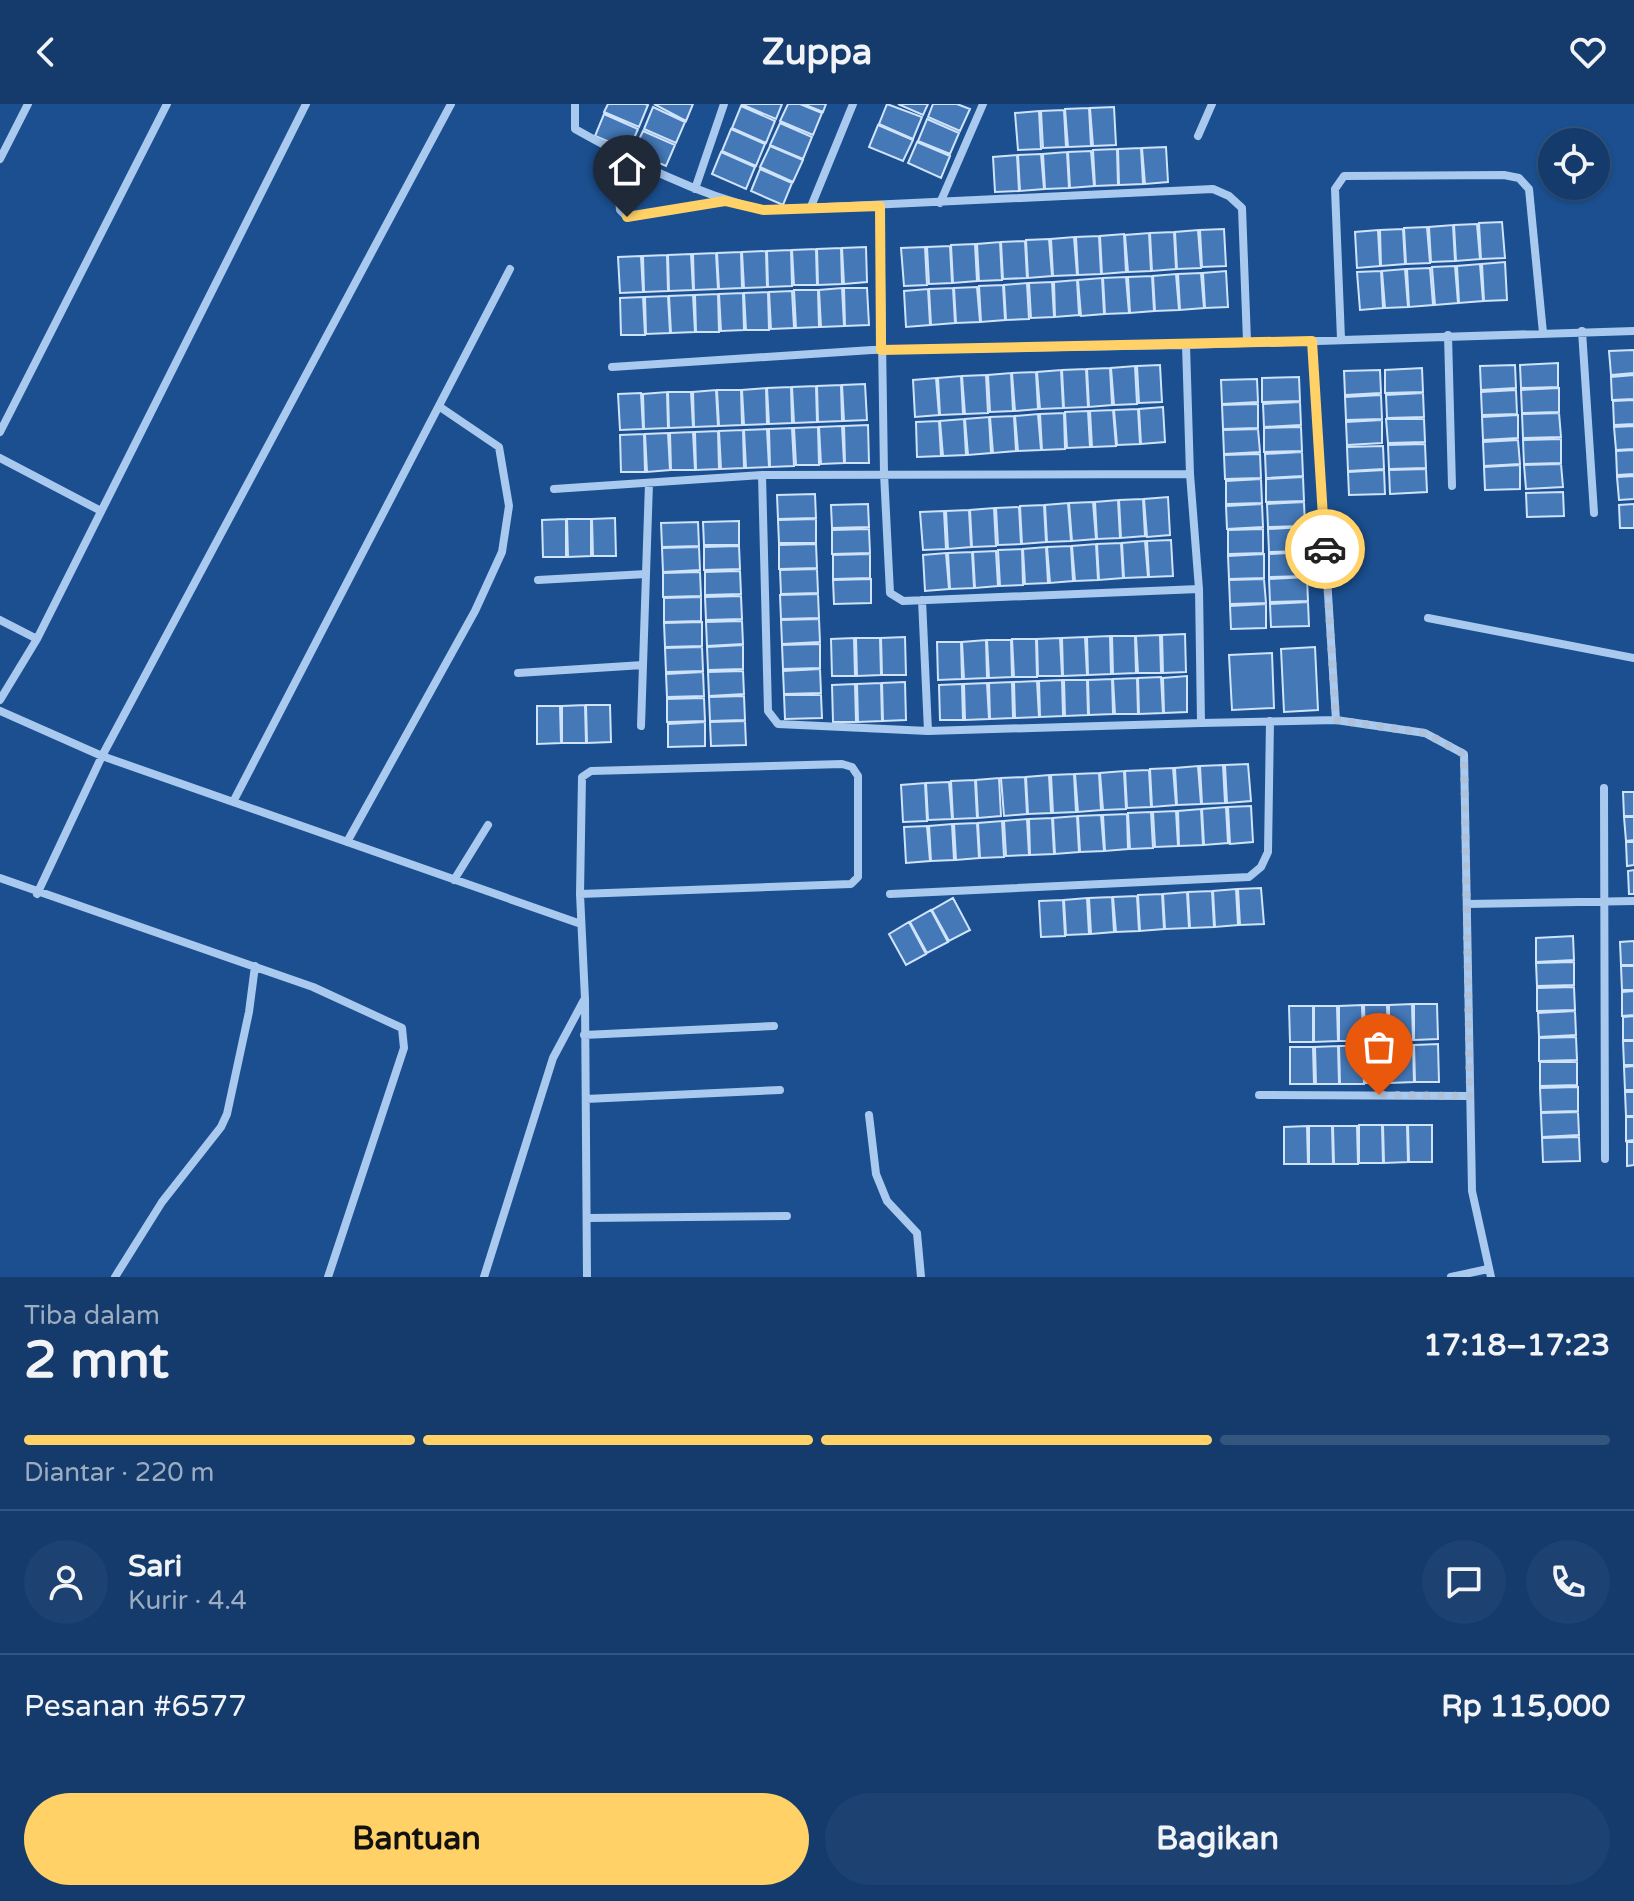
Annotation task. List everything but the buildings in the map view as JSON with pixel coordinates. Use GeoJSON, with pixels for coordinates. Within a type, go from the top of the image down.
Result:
{"type":"FeatureCollection","features":[{"type":"Feature","properties":{"kind":"street"},"geometry":{"type":"LineString","coordinates":[[0,159],[28,104]]}},
{"type":"Feature","properties":{"kind":"street"},"geometry":{"type":"LineString","coordinates":[[0,432],[167,104]]}},
{"type":"Feature","properties":{"kind":"street"},"geometry":{"type":"LineString","coordinates":[[0,700],[37,639],[306,104]]}},
{"type":"Feature","properties":{"kind":"street"},"geometry":{"type":"LineString","coordinates":[[37,894],[102,756],[451,104]]}},
{"type":"Feature","properties":{"kind":"street"},"geometry":{"type":"LineString","coordinates":[[575,104],[575,129],[695,189],[725,201],[763,210],[1213,189],[1229,196],[1242,208],[1247,341]]}},
{"type":"Feature","properties":{"kind":"street"},"geometry":{"type":"LineString","coordinates":[[695,189],[724,104]]}},
{"type":"Feature","properties":{"kind":"street"},"geometry":{"type":"LineString","coordinates":[[810,209],[853,104]]}},
{"type":"Feature","properties":{"kind":"street"},"geometry":{"type":"LineString","coordinates":[[940,203],[983,104]]}},
{"type":"Feature","properties":{"kind":"street"},"geometry":{"type":"LineString","coordinates":[[1198,136],[1212,104]]}},
{"type":"Feature","properties":{"kind":"street"},"geometry":{"type":"LineString","coordinates":[[615,151],[620,210],[627,217],[725,201]]}},
{"type":"Feature","properties":{"kind":"street"},"geometry":{"type":"LineString","coordinates":[[1341,339],[1335,189],[1344,176],[1504,175],[1519,178],[1529,189],[1543,333]]}},
{"type":"Feature","properties":{"kind":"street"},"geometry":{"type":"LineString","coordinates":[[880,206],[884,473],[890,593],[903,601],[1199,589]]}},
{"type":"Feature","properties":{"kind":"street"},"geometry":{"type":"LineString","coordinates":[[233,802],[510,269]]}},
{"type":"Feature","properties":{"kind":"street"},"geometry":{"type":"LineString","coordinates":[[1582,331],[1594,513]]}},
{"type":"Feature","properties":{"kind":"street"},"geometry":{"type":"LineString","coordinates":[[612,367],[881,350],[1186,345],[1634,331]]}},
{"type":"Feature","properties":{"kind":"street"},"geometry":{"type":"LineString","coordinates":[[1448,335],[1452,486]]}},
{"type":"Feature","properties":{"kind":"street"},"geometry":{"type":"LineString","coordinates":[[1312,341],[1336,720]]}},
{"type":"Feature","properties":{"kind":"street"},"geometry":{"type":"LineString","coordinates":[[1186,345],[1190,474],[1199,589],[1201,723]]}},
{"type":"Feature","properties":{"kind":"street"},"geometry":{"type":"LineString","coordinates":[[347,842],[475,611],[505,543],[509,506],[499,447],[440,407]]}},
{"type":"Feature","properties":{"kind":"street"},"geometry":{"type":"LineString","coordinates":[[0,458],[101,511]]}},
{"type":"Feature","properties":{"kind":"street"},"geometry":{"type":"LineString","coordinates":[[554,489],[762,475],[1190,474]]}},
{"type":"Feature","properties":{"kind":"street"},"geometry":{"type":"LineString","coordinates":[[762,475],[768,711],[778,724],[928,731],[1336,720],[1425,733],[1464,754],[1472,1191],[1489,1273],[1451,1277]]}},
{"type":"Feature","properties":{"kind":"street"},"geometry":{"type":"LineString","coordinates":[[641,726],[649,483]]}},
{"type":"Feature","properties":{"kind":"street"},"geometry":{"type":"LineString","coordinates":[[538,580],[646,574]]}},
{"type":"Feature","properties":{"kind":"street"},"geometry":{"type":"LineString","coordinates":[[922,600],[928,731]]}},
{"type":"Feature","properties":{"kind":"street"},"geometry":{"type":"LineString","coordinates":[[1428,618],[1634,658]]}},
{"type":"Feature","properties":{"kind":"street"},"geometry":{"type":"LineString","coordinates":[[0,620],[37,639]]}},
{"type":"Feature","properties":{"kind":"street"},"geometry":{"type":"LineString","coordinates":[[518,673],[643,665]]}},
{"type":"Feature","properties":{"kind":"street"},"geometry":{"type":"LineString","coordinates":[[0,711],[102,756],[581,924]]}},
{"type":"Feature","properties":{"kind":"street"},"geometry":{"type":"LineString","coordinates":[[890,894],[1249,877],[1261,867],[1268,852],[1270,721]]}},
{"type":"Feature","properties":{"kind":"street"},"geometry":{"type":"LineString","coordinates":[[580,894],[851,884],[858,877],[856,772],[842,764],[591,771],[580,783],[580,894],[585,999],[587,1277]]}},
{"type":"Feature","properties":{"kind":"street"},"geometry":{"type":"LineString","coordinates":[[1604,788],[1605,1159]]}},
{"type":"Feature","properties":{"kind":"street"},"geometry":{"type":"LineString","coordinates":[[454,880],[488,825]]}},
{"type":"Feature","properties":{"kind":"street"},"geometry":{"type":"LineString","coordinates":[[0,878],[37,894],[255,966],[390,1020],[402,1028],[405,1035],[400,1063],[328,1277]]}},
{"type":"Feature","properties":{"kind":"street"},"geometry":{"type":"LineString","coordinates":[[1467,904],[1634,901]]}},
{"type":"Feature","properties":{"kind":"street"},"geometry":{"type":"LineString","coordinates":[[115,1277],[162,1202],[221,1127],[227,1114],[249,1012],[255,966]]}},
{"type":"Feature","properties":{"kind":"street"},"geometry":{"type":"LineString","coordinates":[[484,1277],[553,1058],[585,999]]}},
{"type":"Feature","properties":{"kind":"street"},"geometry":{"type":"LineString","coordinates":[[584,1035],[774,1026]]}},
{"type":"Feature","properties":{"kind":"street"},"geometry":{"type":"LineString","coordinates":[[586,1099],[780,1090]]}},
{"type":"Feature","properties":{"kind":"street"},"geometry":{"type":"LineString","coordinates":[[1259,1095],[1470,1096]]}},
{"type":"Feature","properties":{"kind":"street"},"geometry":{"type":"LineString","coordinates":[[869,1115],[876,1174],[887,1201],[917,1233],[921,1277]]}},
{"type":"Feature","properties":{"kind":"street"},"geometry":{"type":"LineString","coordinates":[[587,1218],[787,1216]]}},
{"type":"Feature","properties":{"kind":"way so far"},"geometry":{"type":"LineString","coordinates":[[1325,549],[1336,720],[1425,733],[1464,754],[1470,1096],[1379,1095]]}},
{"type":"Feature","properties":{"kind":"route"},"geometry":{"type":"LineString","coordinates":[[627,217],[725,201],[763,210],[880,206],[881,350],[1312,341],[1325,549]]}}]}
